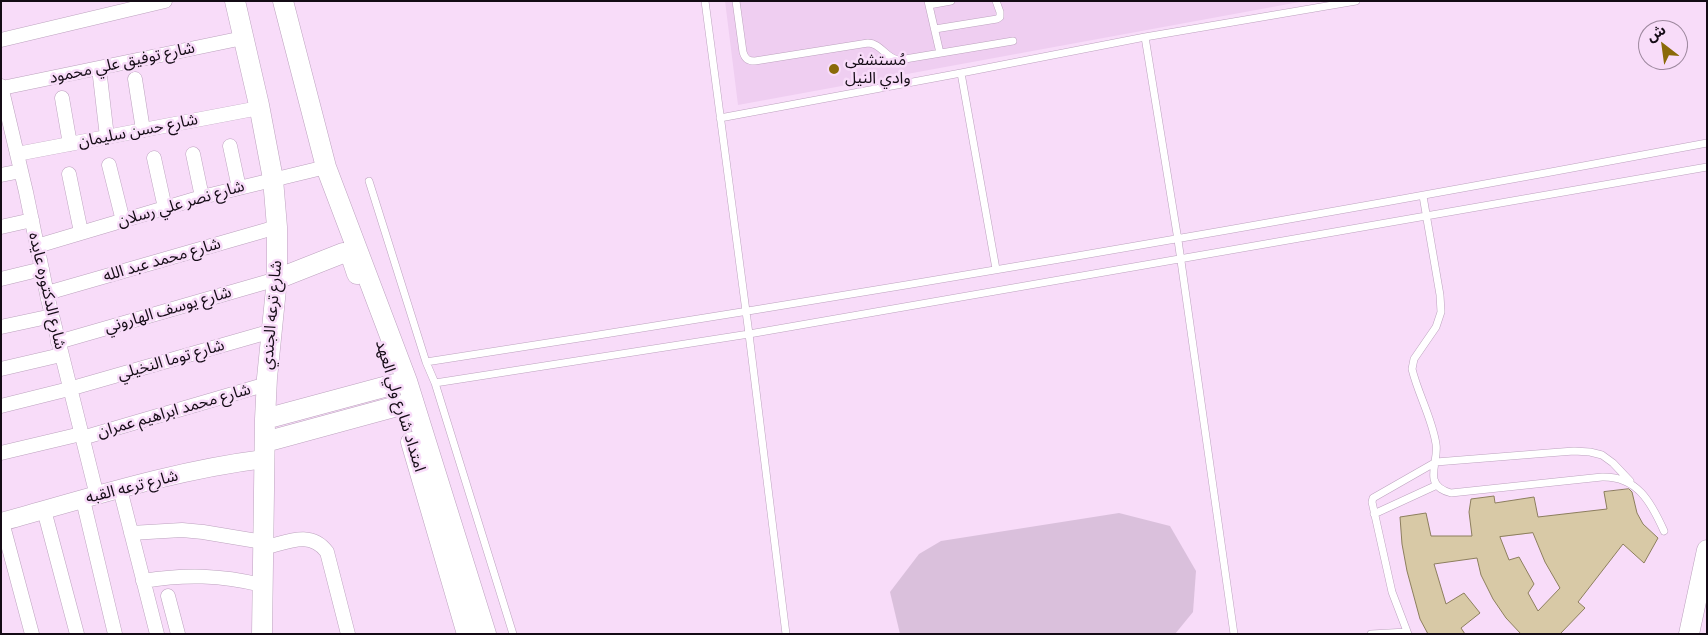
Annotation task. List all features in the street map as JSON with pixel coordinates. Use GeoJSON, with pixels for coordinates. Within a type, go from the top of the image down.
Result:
{"type":"FeatureCollection","features":[{"type":"Feature","properties":{"kind":"main road","name":"شارع ترعه الجندي"},"geometry":{"type":"LineString","coordinates":[[235,1],[273,179],[277,227],[277,279],[265,418],[262,634]]}},
{"type":"Feature","properties":{"kind":"main road"},"geometry":{"type":"LineString","coordinates":[[265,418],[401,383],[353,251],[326,167],[283,1]]}},
{"type":"Feature","properties":{"kind":"main road"},"geometry":{"type":"LineString","coordinates":[[277,279],[353,251]]}},
{"type":"Feature","properties":{"kind":"main road","name":"امتداد شارع ولي العهد"},"geometry":{"type":"LineString","coordinates":[[401,383],[401,405],[466,634]]}},
{"type":"Feature","properties":{"kind":"main road","name":"امتداد شارع ولي العهد"},"geometry":{"type":"LineString","coordinates":[[401,383],[486,634]]}},
{"type":"Feature","properties":{"kind":"main road","name":"شارع ترعه القبه"},"geometry":{"type":"LineString","coordinates":[[265,450],[401,405]]}},
{"type":"Feature","properties":{"kind":"main road"},"geometry":{"type":"LineString","coordinates":[[1689,634],[1707,550]]}},
{"type":"Feature","properties":{"kind":"street"},"geometry":{"type":"LineString","coordinates":[[1,40],[165,1]]}},
{"type":"Feature","properties":{"kind":"street","name":"شارع توفيق علي محمود"},"geometry":{"type":"LineString","coordinates":[[2,87],[243,38]]}},
{"type":"Feature","properties":{"kind":"street"},"geometry":{"type":"LineString","coordinates":[[98,68],[107,137]]}},
{"type":"Feature","properties":{"kind":"street"},"geometry":{"type":"LineString","coordinates":[[135,79],[143,130]]}},
{"type":"Feature","properties":{"kind":"street","name":"شارع الدكتوره عايده"},"geometry":{"type":"LineString","coordinates":[[2,87],[6,123],[17,154],[52,316],[81,436],[90,498],[115,634]]}},
{"type":"Feature","properties":{"kind":"street"},"geometry":{"type":"LineString","coordinates":[[62,98],[70,144]]}},
{"type":"Feature","properties":{"kind":"street","name":"شارع حسن سليمان"},"geometry":{"type":"LineString","coordinates":[[17,154],[259,108]]}},
{"type":"Feature","properties":{"kind":"street"},"geometry":{"type":"LineString","coordinates":[[230,146],[239,188]]}},
{"type":"Feature","properties":{"kind":"street"},"geometry":{"type":"LineString","coordinates":[[193,154],[202,198]]}},
{"type":"Feature","properties":{"kind":"street"},"geometry":{"type":"LineString","coordinates":[[154,158],[165,208]]}},
{"type":"Feature","properties":{"kind":"street"},"geometry":{"type":"LineString","coordinates":[[108,165],[123,221]]}},
{"type":"Feature","properties":{"kind":"street","name":"شارع نصر علي رسلان"},"geometry":{"type":"LineString","coordinates":[[37,246],[165,208],[326,167]]}},
{"type":"Feature","properties":{"kind":"street"},"geometry":{"type":"LineString","coordinates":[[1,175],[21,171]]}},
{"type":"Feature","properties":{"kind":"street"},"geometry":{"type":"LineString","coordinates":[[69,174],[81,232]]}},
{"type":"Feature","properties":{"kind":"street"},"geometry":{"type":"LineString","coordinates":[[1,227],[32,220]]}},
{"type":"Feature","properties":{"kind":"street","name":"شارع محمد عبد الله"},"geometry":{"type":"LineString","coordinates":[[47,293],[277,227]]}},
{"type":"Feature","properties":{"kind":"street"},"geometry":{"type":"LineString","coordinates":[[1,279],[42,269]]}},
{"type":"Feature","properties":{"kind":"street","name":"شارع يوسف الهاروني"},"geometry":{"type":"LineString","coordinates":[[1,369],[277,279]]}},
{"type":"Feature","properties":{"kind":"street"},"geometry":{"type":"LineString","coordinates":[[1,327],[52,316]]}},
{"type":"Feature","properties":{"kind":"street","name":"شارع توما النخيلي"},"geometry":{"type":"LineString","coordinates":[[1,406],[70,389],[272,331]]}},
{"type":"Feature","properties":{"kind":"street","name":"شارع محمد ابراهيم عمران"},"geometry":{"type":"LineString","coordinates":[[1,453],[81,436],[267,384]]}},
{"type":"Feature","properties":{"kind":"street","name":"شارع ترعه القبه"},"geometry":{"type":"LineString","coordinates":[[2,522],[120,490],[235,462],[265,450]]}},
{"type":"Feature","properties":{"kind":"street"},"geometry":{"type":"LineString","coordinates":[[120,490],[157,634]]}},
{"type":"Feature","properties":{"kind":"street"},"geometry":{"type":"LineString","coordinates":[[44,510],[77,634]]}},
{"type":"Feature","properties":{"kind":"street"},"geometry":{"type":"LineString","coordinates":[[2,522],[32,634]]}},
{"type":"Feature","properties":{"kind":"street"},"geometry":{"type":"LineString","coordinates":[[131,533],[182,530],[202,532],[263,545],[306,538],[314,540],[322,545],[327,552],[348,634]]}},
{"type":"Feature","properties":{"kind":"street"},"geometry":{"type":"LineString","coordinates":[[143,581],[167,577],[199,576],[238,580],[262,585]]}},
{"type":"Feature","properties":{"kind":"street"},"geometry":{"type":"LineString","coordinates":[[168,596],[178,634]]}},
{"type":"Feature","properties":{"kind":"lane"},"geometry":{"type":"LineString","coordinates":[[705,1],[786,634]]}},
{"type":"Feature","properties":{"kind":"lane"},"geometry":{"type":"LineString","coordinates":[[736,1],[743,52],[749,61],[868,43],[873,43],[895,60],[1013,41]]}},
{"type":"Feature","properties":{"kind":"lane"},"geometry":{"type":"LineString","coordinates":[[940,53],[928,3],[951,1]]}},
{"type":"Feature","properties":{"kind":"lane"},"geometry":{"type":"LineString","coordinates":[[935,29],[1000,18],[996,1]]}},
{"type":"Feature","properties":{"kind":"lane"},"geometry":{"type":"LineString","coordinates":[[720,118],[1145,37],[1356,1]]}},
{"type":"Feature","properties":{"kind":"lane"},"geometry":{"type":"LineString","coordinates":[[1145,37],[1181,260],[1234,634]]}},
{"type":"Feature","properties":{"kind":"lane"},"geometry":{"type":"LineString","coordinates":[[961,73],[996,269]]}},
{"type":"Feature","properties":{"kind":"lane"},"geometry":{"type":"LineString","coordinates":[[426,362],[746,312],[1178,240],[1707,143]]}},
{"type":"Feature","properties":{"kind":"lane"},"geometry":{"type":"LineString","coordinates":[[436,383],[749,334],[1181,260],[1707,166]]}},
{"type":"Feature","properties":{"kind":"lane"},"geometry":{"type":"LineString","coordinates":[[369,181],[426,362],[436,383],[513,634]]}},
{"type":"Feature","properties":{"kind":"lane"},"geometry":{"type":"LineString","coordinates":[[1423,196],[1440,294],[1441,312],[1436,327],[1414,359],[1412,369],[1433,430],[1437,455],[1434,480],[1437,485],[1443,491],[1451,493],[1602,477],[1620,478],[1632,483]]}},
{"type":"Feature","properties":{"kind":"lane"},"geometry":{"type":"LineString","coordinates":[[1372,634],[1407,633],[1392,592],[1374,514],[1373,498],[1436,462],[1557,452],[1590,452],[1602,455],[1613,463],[1641,492],[1653,509],[1664,531]]}},
{"type":"Feature","properties":{"kind":"lane"},"geometry":{"type":"LineString","coordinates":[[1374,514],[1437,485]]}},
{"type":"Feature","properties":{"kind":"shaded area","name":"مُستشفى وادي النيل"},"geometry":{"type":"Polygon","coordinates":[[[725,1],[1305,1],[738,105],[725,1]]]}},
{"type":"Feature","properties":{"kind":"shaded area"},"geometry":{"type":"Polygon","coordinates":[[[1119,513],[1170,526],[1196,571],[1193,612],[1175,634],[900,634],[890,592],[919,554],[941,541],[1119,513]]]}},
{"type":"Feature","properties":{"kind":"building"},"geometry":{"type":"Polygon","coordinates":[[[1629,489],[1632,492],[1637,513],[1643,524],[1658,538],[1644,563],[1623,544],[1578,602],[1585,608],[1560,634],[1521,634],[1506,618],[1493,599],[1481,575],[1477,558],[1434,564],[1446,604],[1464,593],[1480,613],[1461,628],[1465,634],[1428,634],[1420,619],[1407,571],[1400,517],[1426,513],[1431,536],[1472,536],[1469,512],[1471,499],[1494,496],[1495,503],[1534,497],[1538,517],[1607,509],[1604,492],[1629,489]],[[1533,533],[1500,537],[1509,560],[1519,557],[1534,584],[1528,593],[1538,611],[1560,588],[1545,562],[1533,533]]]}},
{"type":"Feature","properties":{"kind":"place","name":"مُستشفى وادي النيل"},"geometry":{"type":"Point","coordinates":[834,69]}}]}
